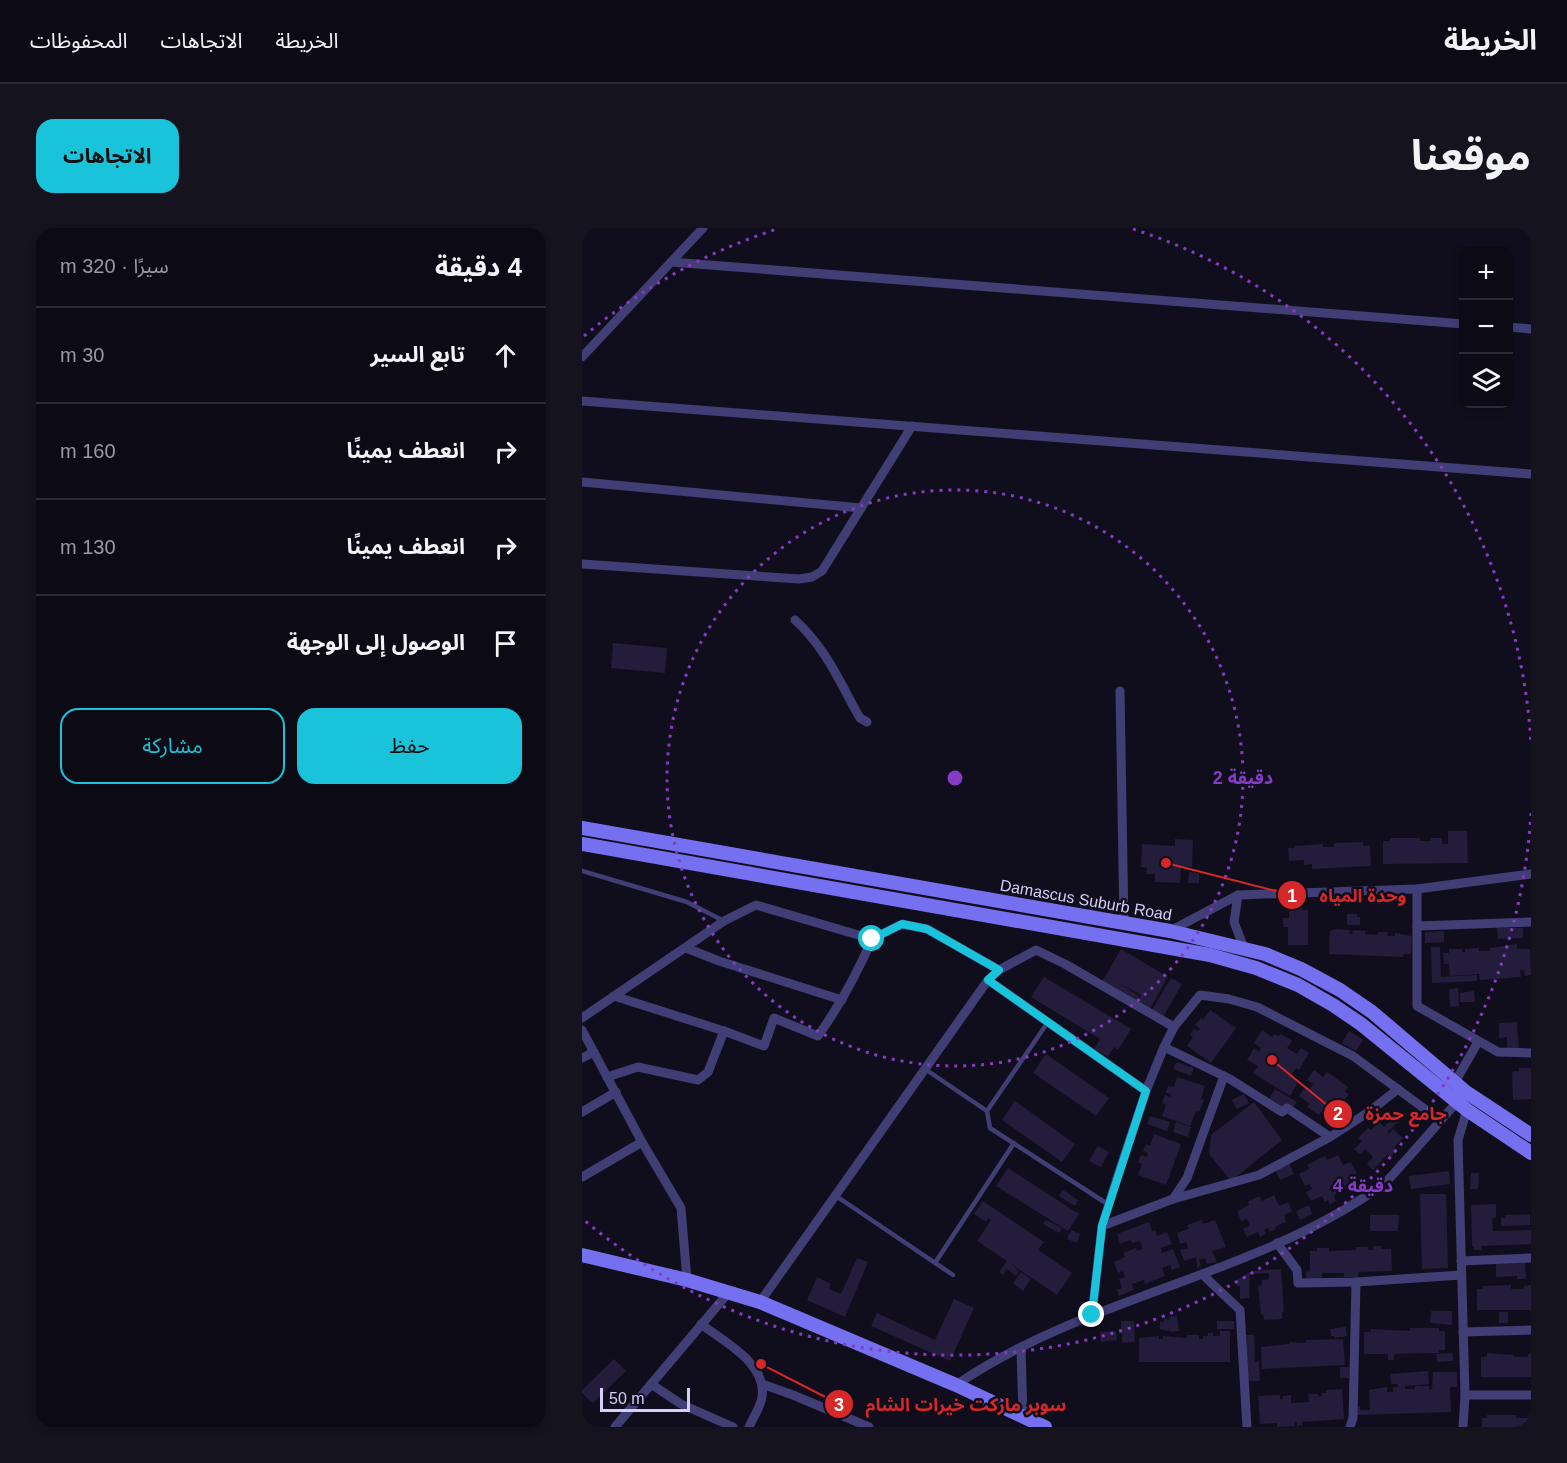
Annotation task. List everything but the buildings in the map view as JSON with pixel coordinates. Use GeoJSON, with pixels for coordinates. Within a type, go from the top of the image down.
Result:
{"type":"FeatureCollection","features":[{"type":"Feature","properties":{"kind":"main road","name":"Damascus Suburb Road"},"geometry":{"type":"LineString","coordinates":[[582,828],[1170,931],[1264,954],[1301,969],[1340,990],[1372,1012],[1484,1105],[1531,1135]]}},
{"type":"Feature","properties":{"kind":"main road","name":"Damascus Suburb Road"},"geometry":{"type":"LineString","coordinates":[[582,844],[1210,955],[1256,968],[1298,986],[1361,1024],[1462,1106],[1531,1152]]}},
{"type":"Feature","properties":{"kind":"main road"},"geometry":{"type":"LineString","coordinates":[[582,1255],[687,1280],[760,1302],[956,1385],[1046,1427]]}},
{"type":"Feature","properties":{"kind":"street"},"geometry":{"type":"LineString","coordinates":[[582,357],[703,228]]}},
{"type":"Feature","properties":{"kind":"street"},"geometry":{"type":"LineString","coordinates":[[671,262],[1459,324]]}},
{"type":"Feature","properties":{"kind":"street"},"geometry":{"type":"LineString","coordinates":[[1513,327],[1531,329]]}},
{"type":"Feature","properties":{"kind":"street"},"geometry":{"type":"LineString","coordinates":[[582,401],[1531,474]]}},
{"type":"Feature","properties":{"kind":"street"},"geometry":{"type":"LineString","coordinates":[[582,564],[799,579],[812,577],[822,571],[912,426]]}},
{"type":"Feature","properties":{"kind":"street"},"geometry":{"type":"LineString","coordinates":[[582,482],[861,508]]}},
{"type":"Feature","properties":{"kind":"street"},"geometry":{"type":"LineString","coordinates":[[795,620],[808,632],[833,666],[860,718],[867,722]]}},
{"type":"Feature","properties":{"kind":"street"},"geometry":{"type":"LineString","coordinates":[[1120,691],[1124,924]]}},
{"type":"Feature","properties":{"kind":"street"},"geometry":{"type":"LineString","coordinates":[[1170,931],[1238,895],[1417,889],[1530,876]]}},
{"type":"Feature","properties":{"kind":"street"},"geometry":{"type":"LineString","coordinates":[[1417,889],[1417,1006],[1498,1052],[1531,1053]]}},
{"type":"Feature","properties":{"kind":"street"},"geometry":{"type":"LineString","coordinates":[[1238,895],[1234,922],[1244,948]]}},
{"type":"Feature","properties":{"kind":"street"},"geometry":{"type":"LineString","coordinates":[[582,1018],[724,921],[756,905],[872,939]]}},
{"type":"Feature","properties":{"kind":"street"},"geometry":{"type":"LineString","coordinates":[[1417,926],[1531,922]]}},
{"type":"Feature","properties":{"kind":"street"},"geometry":{"type":"LineString","coordinates":[[614,996],[764,1046],[774,1018],[818,1036],[842,1000],[872,939],[902,924],[927,929],[999,970]]}},
{"type":"Feature","properties":{"kind":"street"},"geometry":{"type":"LineString","coordinates":[[686,948],[719,961],[842,1000]]}},
{"type":"Feature","properties":{"kind":"street"},"geometry":{"type":"LineString","coordinates":[[760,1302],[988,980],[999,970],[1036,950],[1065,964],[1174,1027]]}},
{"type":"Feature","properties":{"kind":"street"},"geometry":{"type":"LineString","coordinates":[[988,980],[1146,1091]]}},
{"type":"Feature","properties":{"kind":"street"},"geometry":{"type":"LineString","coordinates":[[1092,1315],[1102,1226],[1146,1091],[1174,1027],[1200,995],[1257,1006],[1353,1056],[1441,1121]]}},
{"type":"Feature","properties":{"kind":"street"},"geometry":{"type":"LineString","coordinates":[[582,1030],[642,1142],[681,1208],[687,1280]]}},
{"type":"Feature","properties":{"kind":"street"},"geometry":{"type":"LineString","coordinates":[[607,1077],[638,1067],[698,1080],[708,1072],[724,1031]]}},
{"type":"Feature","properties":{"kind":"street"},"geometry":{"type":"LineString","coordinates":[[1455,1082],[1478,1042]]}},
{"type":"Feature","properties":{"kind":"street"},"geometry":{"type":"LineString","coordinates":[[1164,1047],[1246,1088],[1282,1112],[1287,1108],[1329,1137]]}},
{"type":"Feature","properties":{"kind":"street"},"geometry":{"type":"LineString","coordinates":[[582,1058],[594,1052]]}},
{"type":"Feature","properties":{"kind":"street"},"geometry":{"type":"LineString","coordinates":[[1173,1199],[1187,1178],[1224,1076]]}},
{"type":"Feature","properties":{"kind":"street"},"geometry":{"type":"LineString","coordinates":[[1102,1226],[1173,1199],[1258,1175],[1329,1137],[1370,1111],[1398,1089]]}},
{"type":"Feature","properties":{"kind":"street"},"geometry":{"type":"LineString","coordinates":[[582,1112],[616,1092]]}},
{"type":"Feature","properties":{"kind":"street"},"geometry":{"type":"LineString","coordinates":[[956,1385],[986,1365],[1092,1315],[1203,1275],[1318,1226],[1383,1185],[1441,1121],[1462,1106]]}},
{"type":"Feature","properties":{"kind":"street"},"geometry":{"type":"LineString","coordinates":[[1462,1106],[1458,1140],[1465,1395],[1463,1427]]}},
{"type":"Feature","properties":{"kind":"street"},"geometry":{"type":"LineString","coordinates":[[582,1177],[642,1142]]}},
{"type":"Feature","properties":{"kind":"street"},"geometry":{"type":"LineString","coordinates":[[1277,1243],[1298,1270],[1298,1283],[1356,1282],[1461,1275]]}},
{"type":"Feature","properties":{"kind":"street"},"geometry":{"type":"LineString","coordinates":[[1461,1262],[1531,1258]]}},
{"type":"Feature","properties":{"kind":"street"},"geometry":{"type":"LineString","coordinates":[[1203,1275],[1240,1310],[1247,1427]]}},
{"type":"Feature","properties":{"kind":"street"},"geometry":{"type":"LineString","coordinates":[[1350,1427],[1353,1418],[1356,1282]]}},
{"type":"Feature","properties":{"kind":"street"},"geometry":{"type":"LineString","coordinates":[[615,1427],[729,1292]]}},
{"type":"Feature","properties":{"kind":"street"},"geometry":{"type":"LineString","coordinates":[[701,1324],[747,1359],[761,1378],[762,1397],[749,1427]]}},
{"type":"Feature","properties":{"kind":"street"},"geometry":{"type":"LineString","coordinates":[[1463,1332],[1531,1330]]}},
{"type":"Feature","properties":{"kind":"street"},"geometry":{"type":"LineString","coordinates":[[1021,1348],[1023,1417]]}},
{"type":"Feature","properties":{"kind":"street"},"geometry":{"type":"LineString","coordinates":[[651,1384],[681,1404],[733,1427]]}},
{"type":"Feature","properties":{"kind":"street"},"geometry":{"type":"LineString","coordinates":[[762,1384],[869,1427]]}},
{"type":"Feature","properties":{"kind":"street"},"geometry":{"type":"LineString","coordinates":[[1465,1395],[1531,1395]]}},
{"type":"Feature","properties":{"kind":"lane"},"geometry":{"type":"LineString","coordinates":[[582,871],[687,902],[724,921]]}},
{"type":"Feature","properties":{"kind":"lane"},"geometry":{"type":"LineString","coordinates":[[1048,1022],[987,1111],[990,1128],[1108,1205]]}},
{"type":"Feature","properties":{"kind":"lane"},"geometry":{"type":"LineString","coordinates":[[925,1069],[987,1111]]}},
{"type":"Feature","properties":{"kind":"lane"},"geometry":{"type":"LineString","coordinates":[[934,1263],[1014,1143]]}},
{"type":"Feature","properties":{"kind":"lane"},"geometry":{"type":"LineString","coordinates":[[835,1195],[953,1275]]}},
{"type":"Feature","properties":{"kind":"place","name":"وحدة المياه"},"geometry":{"type":"Point","coordinates":[1166,863]}},
{"type":"Feature","properties":{"kind":"place","name":"جامع حمزة"},"geometry":{"type":"Point","coordinates":[1272,1060]}},
{"type":"Feature","properties":{"kind":"place","name":"سوبر ماركت خيرات الشام"},"geometry":{"type":"Point","coordinates":[761,1364]}},
{"type":"Feature","properties":{"kind":"route"},"geometry":{"type":"LineString","coordinates":[[872,939],[902,924],[927,929],[999,970],[988,980],[1146,1091],[1102,1226],[1092,1315]]}}]}
